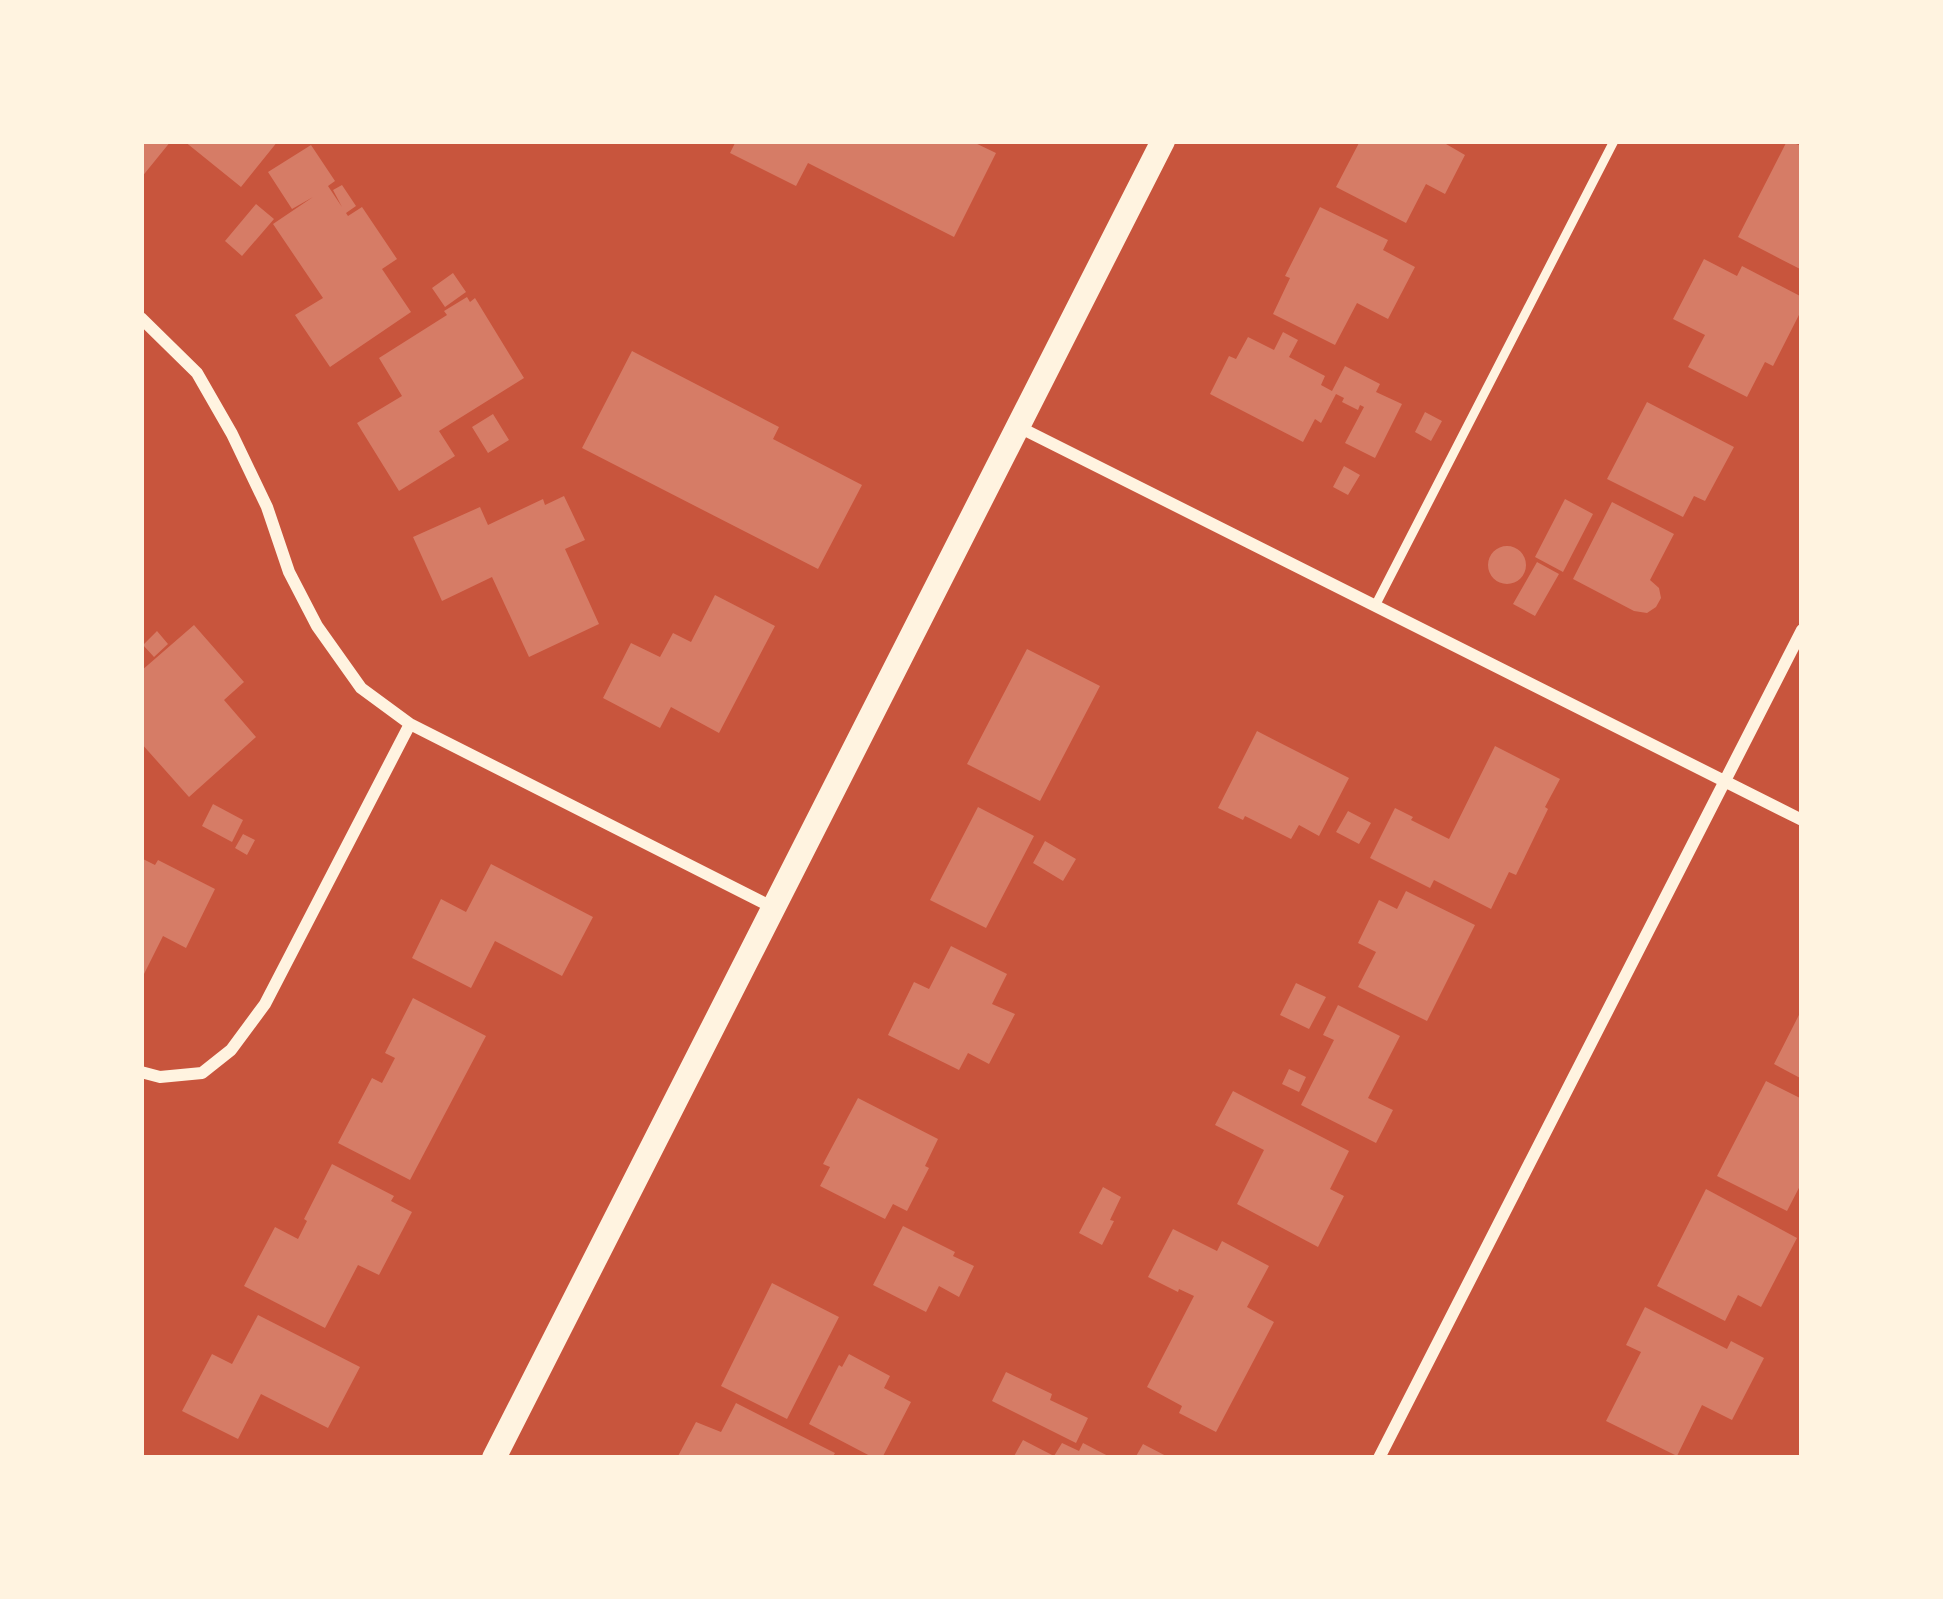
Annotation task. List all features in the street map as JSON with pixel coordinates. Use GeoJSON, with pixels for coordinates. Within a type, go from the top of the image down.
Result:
{"type":"FeatureCollection","features":[{"type":"Feature","properties":{"kind":"main road"},"geometry":{"type":"LineString","coordinates":[[494,1458],[1163,141]]}},
{"type":"Feature","properties":{"kind":"street"},"geometry":{"type":"LineString","coordinates":[[141,318],[197,373],[250,470],[289,572],[317,626],[361,688],[410,724],[775,908]]}},
{"type":"Feature","properties":{"kind":"street"},"geometry":{"type":"LineString","coordinates":[[1018,426],[1802,820]]}},
{"type":"Feature","properties":{"kind":"street"},"geometry":{"type":"LineString","coordinates":[[1379,1458],[1802,630]]}},
{"type":"Feature","properties":{"kind":"street"},"geometry":{"type":"LineString","coordinates":[[141,1072],[160,1077],[202,1073],[231,1050],[266,1004],[410,724]]}},
{"type":"Feature","properties":{"kind":"lane"},"geometry":{"type":"LineString","coordinates":[[1376,606],[1614,141]]}},
{"type":"Feature","properties":{"kind":"building"},"geometry":{"type":"Polygon","coordinates":[[[141,141],[171,141],[141,178],[141,141]]]}},
{"type":"Feature","properties":{"kind":"building"},"geometry":{"type":"Polygon","coordinates":[[[184,141],[278,141],[241,187],[184,141]]]}},
{"type":"Feature","properties":{"kind":"building"},"geometry":{"type":"Polygon","coordinates":[[[736,141],[971,141],[996,153],[954,237],[808,163],[796,186],[730,153],[736,141]]]}},
{"type":"Feature","properties":{"kind":"building"},"geometry":{"type":"Polygon","coordinates":[[[1360,141],[1447,141],[1465,155],[1445,194],[1426,184],[1406,223],[1336,187],[1360,141]]]}},
{"type":"Feature","properties":{"kind":"building"},"geometry":{"type":"Polygon","coordinates":[[[1787,141],[1802,146],[1802,270],[1738,237],[1787,141]]]}},
{"type":"Feature","properties":{"kind":"building"},"geometry":{"type":"Polygon","coordinates":[[[311,145],[335,181],[328,186],[342,207],[333,190],[342,185],[356,206],[348,216],[362,207],[397,259],[382,269],[411,312],[330,367],[295,315],[323,298],[273,224],[313,197],[292,209],[268,172],[311,145]]]}},
{"type":"Feature","properties":{"kind":"building"},"geometry":{"type":"Polygon","coordinates":[[[256,204],[274,219],[242,256],[225,241],[256,204]]]}},
{"type":"Feature","properties":{"kind":"building"},"geometry":{"type":"Polygon","coordinates":[[[1320,207],[1388,240],[1383,250],[1415,267],[1388,319],[1357,303],[1335,345],[1273,314],[1290,278],[1285,276],[1320,207]]]}},
{"type":"Feature","properties":{"kind":"building"},"geometry":{"type":"Polygon","coordinates":[[[1704,259],[1737,276],[1742,266],[1802,297],[1802,309],[1773,366],[1765,362],[1747,397],[1688,367],[1705,335],[1673,319],[1704,259]]]}},
{"type":"Feature","properties":{"kind":"building"},"geometry":{"type":"Polygon","coordinates":[[[453,273],[466,292],[445,307],[432,288],[453,273]]]}},
{"type":"Feature","properties":{"kind":"building"},"geometry":{"type":"Polygon","coordinates":[[[467,297],[470,302],[475,298],[524,378],[439,431],[455,456],[399,491],[357,423],[402,396],[379,358],[467,297]]]}},
{"type":"Feature","properties":{"kind":"building"},"geometry":{"type":"Polygon","coordinates":[[[1283,332],[1298,340],[1289,357],[1325,376],[1321,385],[1332,391],[1345,366],[1380,384],[1376,392],[1402,404],[1375,458],[1345,443],[1364,407],[1358,410],[1336,394],[1321,423],[1315,419],[1303,442],[1210,394],[1229,356],[1236,359],[1248,337],[1274,350],[1283,332]]]}},
{"type":"Feature","properties":{"kind":"building"},"geometry":{"type":"Polygon","coordinates":[[[632,351],[779,427],[773,439],[862,485],[818,569],[582,448],[632,351]]]}},
{"type":"Feature","properties":{"kind":"building"},"geometry":{"type":"Polygon","coordinates":[[[1647,402],[1734,447],[1705,501],[1694,496],[1683,517],[1607,479],[1647,402]]]}},
{"type":"Feature","properties":{"kind":"building"},"geometry":{"type":"Polygon","coordinates":[[[1425,412],[1442,421],[1431,441],[1415,432],[1425,412]]]}},
{"type":"Feature","properties":{"kind":"building"},"geometry":{"type":"Polygon","coordinates":[[[493,414],[509,440],[488,453],[472,427],[493,414]]]}},
{"type":"Feature","properties":{"kind":"building"},"geometry":{"type":"Polygon","coordinates":[[[1344,466],[1360,475],[1348,495],[1333,487],[1344,466]]]}},
{"type":"Feature","properties":{"kind":"building"},"geometry":{"type":"Polygon","coordinates":[[[564,496],[585,540],[565,549],[599,624],[529,657],[492,577],[442,601],[413,537],[480,507],[488,525],[543,499],[545,505],[564,496]]]}},
{"type":"Feature","properties":{"kind":"building"},"geometry":{"type":"Polygon","coordinates":[[[1565,499],[1593,514],[1563,572],[1535,557],[1565,499]]]}},
{"type":"Feature","properties":{"kind":"building"},"geometry":{"type":"Polygon","coordinates":[[[1612,502],[1674,534],[1650,580],[1661,598],[1647,613],[1634,611],[1573,579],[1612,502]]]}},
{"type":"Feature","properties":{"kind":"building"},"geometry":{"type":"Polygon","coordinates":[[[1507,546],[1521,551],[1526,565],[1521,579],[1507,584],[1493,579],[1488,565],[1493,551],[1507,546]]]}},
{"type":"Feature","properties":{"kind":"building"},"geometry":{"type":"Polygon","coordinates":[[[1537,562],[1559,574],[1535,616],[1513,604],[1537,562]]]}},
{"type":"Feature","properties":{"kind":"building"},"geometry":{"type":"Polygon","coordinates":[[[715,595],[775,626],[719,733],[671,707],[660,728],[603,698],[631,643],[660,657],[673,633],[691,642],[715,595]]]}},
{"type":"Feature","properties":{"kind":"building"},"geometry":{"type":"Polygon","coordinates":[[[194,625],[244,682],[224,700],[256,737],[189,797],[141,743],[141,671],[194,625]]]}},
{"type":"Feature","properties":{"kind":"building"},"geometry":{"type":"Polygon","coordinates":[[[157,631],[168,644],[154,657],[143,645],[157,631]]]}},
{"type":"Feature","properties":{"kind":"building"},"geometry":{"type":"Polygon","coordinates":[[[1027,649],[1100,686],[1040,801],[967,764],[1027,649]]]}},
{"type":"Feature","properties":{"kind":"building"},"geometry":{"type":"Polygon","coordinates":[[[1257,731],[1349,778],[1319,836],[1299,825],[1291,839],[1218,808],[1257,731]]]}},
{"type":"Feature","properties":{"kind":"building"},"geometry":{"type":"Polygon","coordinates":[[[1495,746],[1560,779],[1516,875],[1509,872],[1491,909],[1434,880],[1430,888],[1370,858],[1395,808],[1449,839],[1495,746]]]}},
{"type":"Feature","properties":{"kind":"building"},"geometry":{"type":"Polygon","coordinates":[[[213,804],[243,820],[232,842],[202,826],[213,804]]]}},
{"type":"Feature","properties":{"kind":"building"},"geometry":{"type":"Polygon","coordinates":[[[978,807],[1034,836],[986,928],[930,900],[978,807]]]}},
{"type":"Feature","properties":{"kind":"building"},"geometry":{"type":"Polygon","coordinates":[[[1348,811],[1371,823],[1359,844],[1336,832],[1348,811]]]}},
{"type":"Feature","properties":{"kind":"building"},"geometry":{"type":"Polygon","coordinates":[[[243,834],[255,840],[247,855],[235,848],[243,834]]]}},
{"type":"Feature","properties":{"kind":"building"},"geometry":{"type":"Polygon","coordinates":[[[1045,841],[1076,859],[1063,881],[1033,863],[1045,841]]]}},
{"type":"Feature","properties":{"kind":"building"},"geometry":{"type":"Polygon","coordinates":[[[141,858],[155,865],[158,860],[215,889],[186,948],[163,936],[141,980],[141,858]]]}},
{"type":"Feature","properties":{"kind":"building"},"geometry":{"type":"Polygon","coordinates":[[[491,864],[593,917],[562,976],[495,941],[471,988],[412,958],[441,899],[466,912],[491,864]]]}},
{"type":"Feature","properties":{"kind":"building"},"geometry":{"type":"Polygon","coordinates":[[[1406,891],[1475,925],[1427,1021],[1358,987],[1376,952],[1358,943],[1379,900],[1397,909],[1406,891]]]}},
{"type":"Feature","properties":{"kind":"building"},"geometry":{"type":"Polygon","coordinates":[[[951,946],[1007,974],[992,1004],[1015,1014],[989,1064],[968,1053],[959,1070],[888,1035],[914,982],[929,989],[951,946]]]}},
{"type":"Feature","properties":{"kind":"building"},"geometry":{"type":"Polygon","coordinates":[[[1296,983],[1326,997],[1309,1029],[1280,1015],[1296,983]]]}},
{"type":"Feature","properties":{"kind":"building"},"geometry":{"type":"Polygon","coordinates":[[[413,998],[486,1036],[410,1180],[338,1143],[372,1078],[382,1083],[395,1058],[385,1053],[413,998]]]}},
{"type":"Feature","properties":{"kind":"building"},"geometry":{"type":"Polygon","coordinates":[[[1338,1005],[1400,1036],[1368,1098],[1393,1110],[1376,1143],[1301,1105],[1334,1040],[1323,1035],[1338,1005]]]}},
{"type":"Feature","properties":{"kind":"building"},"geometry":{"type":"Polygon","coordinates":[[[1802,1009],[1802,1079],[1774,1064],[1802,1009]]]}},
{"type":"Feature","properties":{"kind":"building"},"geometry":{"type":"Polygon","coordinates":[[[1289,1069],[1306,1077],[1299,1092],[1282,1084],[1289,1069]]]}},
{"type":"Feature","properties":{"kind":"building"},"geometry":{"type":"Polygon","coordinates":[[[1766,1081],[1802,1099],[1802,1182],[1787,1211],[1717,1176],[1766,1081]]]}},
{"type":"Feature","properties":{"kind":"building"},"geometry":{"type":"Polygon","coordinates":[[[1233,1091],[1349,1151],[1330,1189],[1344,1196],[1318,1247],[1237,1204],[1264,1150],[1215,1125],[1233,1091]]]}},
{"type":"Feature","properties":{"kind":"building"},"geometry":{"type":"Polygon","coordinates":[[[858,1098],[938,1139],[907,1211],[893,1204],[885,1219],[820,1186],[830,1167],[823,1164],[858,1098]]]}},
{"type":"Feature","properties":{"kind":"building"},"geometry":{"type":"Polygon","coordinates":[[[332,1164],[394,1196],[391,1201],[412,1212],[379,1275],[358,1265],[325,1328],[244,1286],[275,1227],[298,1239],[332,1164]]]}},
{"type":"Feature","properties":{"kind":"building"},"geometry":{"type":"Polygon","coordinates":[[[1103,1187],[1121,1197],[1102,1245],[1079,1233],[1103,1187]]]}},
{"type":"Feature","properties":{"kind":"building"},"geometry":{"type":"Polygon","coordinates":[[[1706,1189],[1797,1238],[1761,1307],[1738,1295],[1725,1321],[1657,1286],[1706,1189]]]}},
{"type":"Feature","properties":{"kind":"building"},"geometry":{"type":"Polygon","coordinates":[[[903,1226],[974,1266],[959,1297],[939,1286],[926,1312],[873,1285],[903,1226]]]}},
{"type":"Feature","properties":{"kind":"building"},"geometry":{"type":"Polygon","coordinates":[[[1173,1229],[1217,1251],[1222,1241],[1269,1266],[1247,1307],[1274,1322],[1216,1432],[1179,1413],[1182,1406],[1147,1387],[1194,1296],[1148,1277],[1173,1229]]]}},
{"type":"Feature","properties":{"kind":"building"},"geometry":{"type":"Polygon","coordinates":[[[772,1283],[839,1317],[787,1419],[721,1386],[772,1283]]]}},
{"type":"Feature","properties":{"kind":"building"},"geometry":{"type":"Polygon","coordinates":[[[1645,1307],[1727,1349],[1731,1341],[1764,1358],[1732,1420],[1702,1405],[1677,1456],[1606,1421],[1641,1352],[1626,1345],[1645,1307]]]}},
{"type":"Feature","properties":{"kind":"building"},"geometry":{"type":"Polygon","coordinates":[[[258,1315],[360,1367],[328,1428],[261,1394],[238,1439],[182,1411],[212,1354],[232,1364],[258,1315]]]}},
{"type":"Feature","properties":{"kind":"building"},"geometry":{"type":"Polygon","coordinates":[[[849,1354],[890,1376],[884,1388],[911,1402],[882,1458],[809,1424],[849,1354]]]}},
{"type":"Feature","properties":{"kind":"building"},"geometry":{"type":"Polygon","coordinates":[[[1006,1372],[1088,1418],[1076,1443],[992,1401],[1006,1372]]]}},
{"type":"Feature","properties":{"kind":"building"},"geometry":{"type":"Polygon","coordinates":[[[736,1403],[835,1453],[832,1458],[677,1458],[696,1422],[721,1432],[736,1403]]]}},
{"type":"Feature","properties":{"kind":"building"},"geometry":{"type":"Polygon","coordinates":[[[1023,1440],[1054,1456],[1062,1443],[1079,1451],[1083,1443],[1112,1458],[1013,1458],[1023,1440]]]}},
{"type":"Feature","properties":{"kind":"building"},"geometry":{"type":"Polygon","coordinates":[[[1143,1444],[1170,1458],[1135,1458],[1143,1444]]]}}]}
